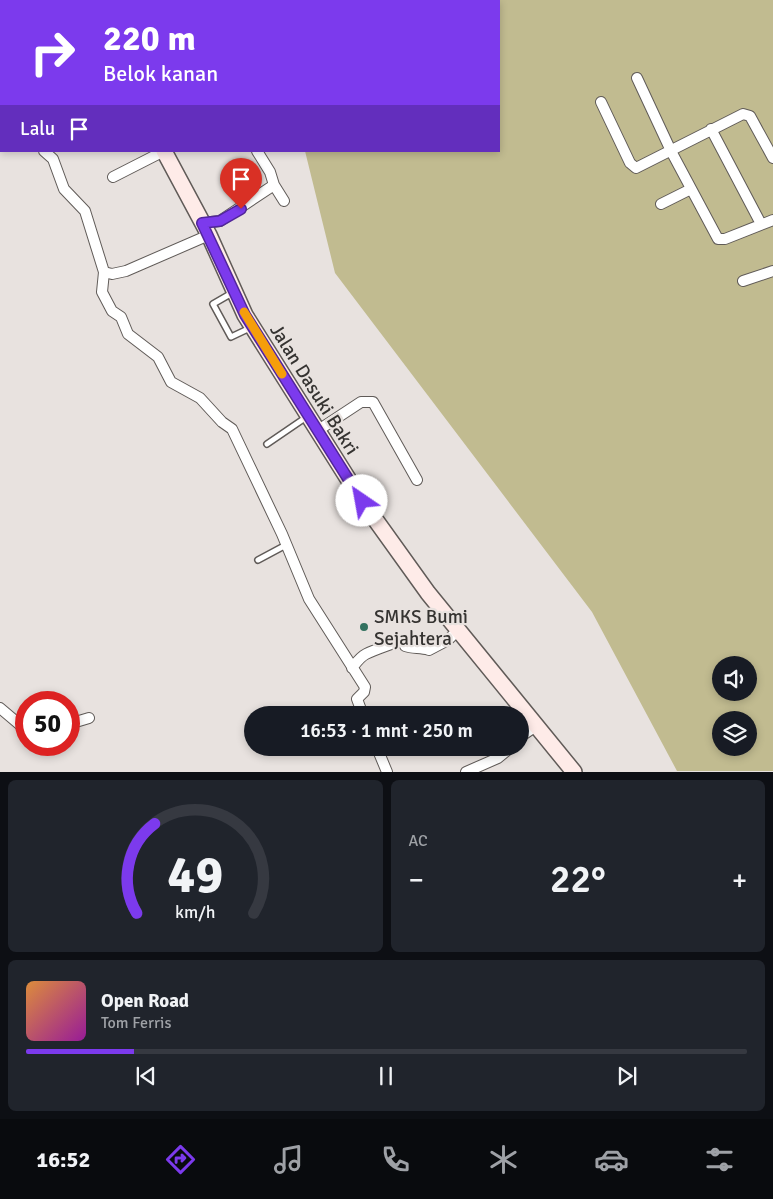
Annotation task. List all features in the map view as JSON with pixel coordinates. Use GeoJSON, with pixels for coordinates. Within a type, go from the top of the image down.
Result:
{"type":"FeatureCollection","features":[{"type":"Feature","properties":{"kind":"main road","name":"Jalan Dasuki Bakri"},"geometry":{"type":"LineString","coordinates":[[165,152],[206,229],[252,327],[397,553],[457,631],[574,772]]}},
{"type":"Feature","properties":{"kind":"street"},"geometry":{"type":"LineString","coordinates":[[637,78],[671,150],[718,239],[725,239],[773,220]]}},
{"type":"Feature","properties":{"kind":"street"},"geometry":{"type":"LineString","coordinates":[[601,102],[633,166],[639,168],[738,115],[746,114],[750,116],[773,158]]}},
{"type":"Feature","properties":{"kind":"street"},"geometry":{"type":"LineString","coordinates":[[711,129],[761,224]]}},
{"type":"Feature","properties":{"kind":"street"},"geometry":{"type":"LineString","coordinates":[[45,152],[52,159],[64,188],[85,211],[104,272],[102,292],[112,312],[121,317],[126,332],[158,357],[171,382],[200,398],[222,422],[232,429],[287,545],[309,599],[365,687],[364,692],[357,699],[360,706]]}},
{"type":"Feature","properties":{"kind":"street"},"geometry":{"type":"LineString","coordinates":[[113,177],[162,152]]}},
{"type":"Feature","properties":{"kind":"street"},"geometry":{"type":"LineString","coordinates":[[259,152],[270,172],[274,185],[284,201]]}},
{"type":"Feature","properties":{"kind":"street"},"geometry":{"type":"LineString","coordinates":[[104,272],[112,274],[126,271],[220,221],[274,185]]}},
{"type":"Feature","properties":{"kind":"street"},"geometry":{"type":"LineString","coordinates":[[661,204],[691,188]]}},
{"type":"Feature","properties":{"kind":"street"},"geometry":{"type":"LineString","coordinates":[[744,282],[773,271]]}},
{"type":"Feature","properties":{"kind":"street"},"geometry":{"type":"LineString","coordinates":[[318,431],[361,402],[373,402],[416,480]]}},
{"type":"Feature","properties":{"kind":"street"},"geometry":{"type":"LineString","coordinates":[[352,668],[367,653],[386,648],[398,641],[403,641],[405,646],[413,649],[420,647],[429,650],[448,640],[457,631]]}},
{"type":"Feature","properties":{"kind":"street"},"geometry":{"type":"LineString","coordinates":[[0,708],[15,721]]}},
{"type":"Feature","properties":{"kind":"street"},"geometry":{"type":"LineString","coordinates":[[80,721],[89,718]]}},
{"type":"Feature","properties":{"kind":"street"},"geometry":{"type":"LineString","coordinates":[[529,731],[536,726]]}},
{"type":"Feature","properties":{"kind":"street"},"geometry":{"type":"LineString","coordinates":[[380,756],[387,772]]}},
{"type":"Feature","properties":{"kind":"street"},"geometry":{"type":"LineString","coordinates":[[466,772],[500,756]]}},
{"type":"Feature","properties":{"kind":"lane"},"geometry":{"type":"LineString","coordinates":[[235,292],[213,304],[231,338],[252,327]]}},
{"type":"Feature","properties":{"kind":"lane"},"geometry":{"type":"LineString","coordinates":[[266,444],[309,416]]}},
{"type":"Feature","properties":{"kind":"lane"},"geometry":{"type":"LineString","coordinates":[[258,560],[287,545]]}},
{"type":"Feature","properties":{"kind":"shaded area"},"geometry":{"type":"Polygon","coordinates":[[[500,0],[773,0],[773,771],[677,771],[592,612],[335,273],[305,152],[500,152],[500,0]]]}},
{"type":"Feature","properties":{"kind":"slow traffic"},"geometry":{"type":"LineString","coordinates":[[244,312],[282,374]]}},
{"type":"Feature","properties":{"kind":"place","name":"SMKS Bumi Sejahtera"},"geometry":{"type":"Point","coordinates":[364,627]}},
{"type":"Feature","properties":{"kind":"route"},"geometry":{"type":"LineString","coordinates":[[241,209],[220,221],[202,223],[245,315],[257,336],[362,501]]}}]}
